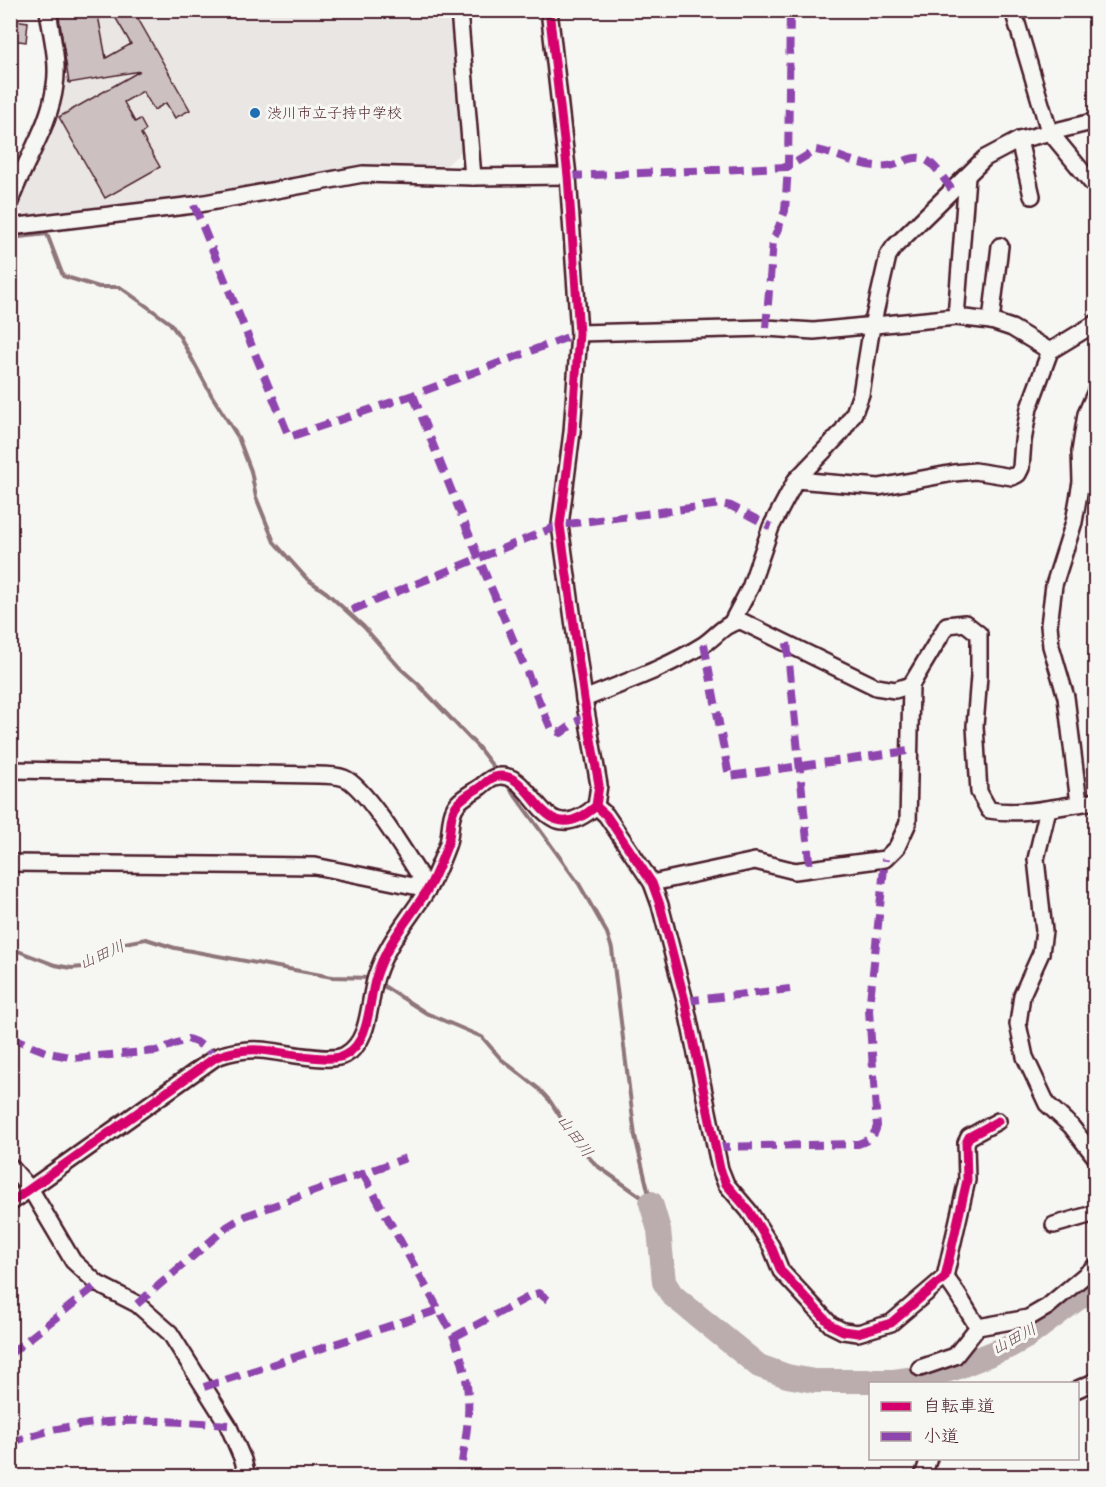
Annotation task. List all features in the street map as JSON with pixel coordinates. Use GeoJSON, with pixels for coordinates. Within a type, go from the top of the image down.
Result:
{"type":"FeatureCollection","features":[{"type":"Feature","properties":{"kind":"street"},"geometry":{"type":"LineString","coordinates":[[10,202],[35,148],[56,84],[48,10]]}},
{"type":"Feature","properties":{"kind":"street"},"geometry":{"type":"LineString","coordinates":[[459,10],[473,177]]}},
{"type":"Feature","properties":{"kind":"street"},"geometry":{"type":"LineString","coordinates":[[10,1203],[216,1057],[233,1052],[259,1050],[332,1059],[345,1056],[355,1048],[362,1039],[377,975],[386,949],[428,889],[448,843],[453,813],[458,803],[503,777],[521,786],[548,816],[563,822],[576,821],[596,806],[599,785],[584,699],[560,525],[572,432],[579,333],[568,176],[549,10]]}},
{"type":"Feature","properties":{"kind":"street"},"geometry":{"type":"LineString","coordinates":[[1013,10],[1049,131],[1095,188]]}},
{"type":"Feature","properties":{"kind":"street"},"geometry":{"type":"LineString","coordinates":[[732,622],[750,588],[771,527],[796,480],[841,434],[854,413],[861,394],[872,326],[888,256],[894,247],[985,158],[1019,140],[1095,121]]}},
{"type":"Feature","properties":{"kind":"street"},"geometry":{"type":"LineString","coordinates":[[1019,140],[1032,195]]}},
{"type":"Feature","properties":{"kind":"street"},"geometry":{"type":"LineString","coordinates":[[10,227],[194,204],[363,174],[473,177],[568,176]]}},
{"type":"Feature","properties":{"kind":"street"},"geometry":{"type":"LineString","coordinates":[[956,317],[967,177]]}},
{"type":"Feature","properties":{"kind":"street"},"geometry":{"type":"LineString","coordinates":[[991,321],[1000,246]]}},
{"type":"Feature","properties":{"kind":"street"},"geometry":{"type":"LineString","coordinates":[[579,333],[766,328],[814,331],[956,317],[991,321],[1012,328],[1050,351]]}},
{"type":"Feature","properties":{"kind":"street"},"geometry":{"type":"LineString","coordinates":[[796,480],[879,487],[975,471],[1012,477],[1018,474],[1021,468],[1029,408],[1050,351],[1095,323]]}},
{"type":"Feature","properties":{"kind":"street"},"geometry":{"type":"LineString","coordinates":[[1079,803],[1066,697],[1051,646],[1049,625],[1054,585],[1074,522],[1081,482],[1080,452],[1086,414],[1095,391]]}},
{"type":"Feature","properties":{"kind":"street"},"geometry":{"type":"LineString","coordinates":[[584,699],[646,674],[704,644],[732,622],[741,621],[876,687],[895,690],[912,685]]}},
{"type":"Feature","properties":{"kind":"street"},"geometry":{"type":"LineString","coordinates":[[652,883],[755,861],[795,872],[885,859],[897,847],[908,823],[912,685],[946,625],[964,622],[979,634],[979,676],[975,726],[979,792],[989,810],[1002,812],[1048,809],[1095,801]]}},
{"type":"Feature","properties":{"kind":"street"},"geometry":{"type":"LineString","coordinates":[[10,770],[317,775],[345,778],[356,785],[428,889]]}},
{"type":"Feature","properties":{"kind":"street"},"geometry":{"type":"LineString","coordinates":[[596,806],[606,815],[652,883],[660,905],[685,1001],[720,1169],[726,1184],[749,1211],[771,1246],[781,1271],[831,1325],[843,1331],[858,1332],[891,1323],[945,1277],[967,1180],[966,1143],[969,1137],[998,1121]]}},
{"type":"Feature","properties":{"kind":"street"},"geometry":{"type":"LineString","coordinates":[[1048,809],[1036,859],[1044,932],[1043,942],[1041,953],[1022,995],[1018,1024],[1025,1057],[1047,1104],[1071,1126],[1095,1158]]}},
{"type":"Feature","properties":{"kind":"street"},"geometry":{"type":"LineString","coordinates":[[10,862],[315,866],[428,889]]}},
{"type":"Feature","properties":{"kind":"street"},"geometry":{"type":"LineString","coordinates":[[10,1166],[31,1190],[73,1261],[98,1284],[137,1304],[170,1333],[228,1425],[248,1476]]}},
{"type":"Feature","properties":{"kind":"street"},"geometry":{"type":"LineString","coordinates":[[1054,1224],[1095,1213]]}},
{"type":"Feature","properties":{"kind":"street"},"geometry":{"type":"LineString","coordinates":[[920,1368],[955,1356],[978,1327],[1028,1318],[1047,1306],[1095,1266]]}},
{"type":"Feature","properties":{"kind":"street"},"geometry":{"type":"LineString","coordinates":[[945,1277],[956,1289],[978,1327]]}},
{"type":"Feature","properties":{"kind":"street"},"geometry":{"type":"LineString","coordinates":[[1079,1388],[1095,1381]]}},
{"type":"Feature","properties":{"kind":"street"},"geometry":{"type":"LineString","coordinates":[[923,1476],[928,1460]]}},
{"type":"Feature","properties":{"kind":"shaded area","name":"渋川市立子持中学校"},"geometry":{"type":"Polygon","coordinates":[[[51,11],[450,11],[463,150],[442,170],[355,167],[194,197],[70,215],[25,216],[14,204],[62,76],[51,11]]]}},
{"type":"Feature","properties":{"kind":"building"},"geometry":{"type":"Polygon","coordinates":[[[58,10],[97,10],[106,58],[131,44],[111,10],[133,10],[190,110],[175,118],[166,103],[154,110],[143,91],[124,102],[135,122],[140,119],[146,130],[141,134],[160,167],[105,198],[59,117],[140,71],[69,83],[58,10]]]}},
{"type":"Feature","properties":{"kind":"building"},"geometry":{"type":"Polygon","coordinates":[[[14,20],[28,22],[26,42],[12,40],[14,20]]]}},
{"type":"Feature","properties":{"kind":"waterway"},"geometry":{"type":"LineString","coordinates":[[10,238],[47,234],[63,276],[99,287],[120,287],[170,323],[238,437],[251,471],[256,497],[274,542],[307,579],[327,593],[364,627],[400,668],[478,747],[498,773]]}},
{"type":"Feature","properties":{"kind":"waterway"},"geometry":{"type":"LineString","coordinates":[[506,783],[579,884],[607,933],[612,949],[635,1136],[651,1203]]}},
{"type":"Feature","properties":{"kind":"waterway","name":"山田川"},"geometry":{"type":"LineString","coordinates":[[10,948],[55,965],[71,968],[84,967],[96,962],[125,943],[146,939],[175,948],[332,977],[373,978]]}},
{"type":"Feature","properties":{"kind":"waterway","name":"山田川"},"geometry":{"type":"LineString","coordinates":[[379,983],[426,1013],[482,1037],[501,1059],[539,1089],[550,1101],[579,1146],[596,1165],[650,1203]]}},
{"type":"Feature","properties":{"kind":"waterway","name":"山田川"},"geometry":{"type":"LineString","coordinates":[[651,1203],[659,1230],[664,1282],[672,1295],[759,1366],[787,1376],[814,1381],[894,1381],[923,1377],[953,1369],[1008,1347],[1028,1336],[1096,1285]]}},
{"type":"Feature","properties":{"kind":"marked path"},"geometry":{"type":"LineString","coordinates":[[766,328],[773,241],[785,211],[788,167],[790,10]]}},
{"type":"Feature","properties":{"kind":"marked path"},"geometry":{"type":"LineString","coordinates":[[568,176],[788,167],[816,150],[879,166],[893,165],[915,158],[924,159],[936,168],[952,190]]}},
{"type":"Feature","properties":{"kind":"marked path"},"geometry":{"type":"LineString","coordinates":[[194,205],[288,434],[292,436],[413,395],[579,333]]}},
{"type":"Feature","properties":{"kind":"marked path"},"geometry":{"type":"LineString","coordinates":[[413,395],[551,729],[561,733],[587,714]]}},
{"type":"Feature","properties":{"kind":"marked path"},"geometry":{"type":"LineString","coordinates":[[352,610],[560,525],[721,504],[731,506],[771,527]]}},
{"type":"Feature","properties":{"kind":"marked path"},"geometry":{"type":"LineString","coordinates":[[787,643],[810,870]]}},
{"type":"Feature","properties":{"kind":"marked path"},"geometry":{"type":"LineString","coordinates":[[704,644],[729,776],[908,751]]}},
{"type":"Feature","properties":{"kind":"marked path"},"geometry":{"type":"LineString","coordinates":[[715,1147],[858,1144],[873,1135],[877,1126],[869,1010],[885,859]]}},
{"type":"Feature","properties":{"kind":"marked path"},"geometry":{"type":"LineString","coordinates":[[685,1001],[790,989]]}},
{"type":"Feature","properties":{"kind":"marked path"},"geometry":{"type":"LineString","coordinates":[[10,1037],[49,1053],[74,1058],[156,1051],[188,1039],[198,1043],[216,1057]]}},
{"type":"Feature","properties":{"kind":"marked path"},"geometry":{"type":"LineString","coordinates":[[137,1304],[227,1227],[245,1216],[406,1158]]}},
{"type":"Feature","properties":{"kind":"marked path"},"geometry":{"type":"LineString","coordinates":[[363,1174],[454,1337],[459,1351],[466,1381],[468,1406],[460,1476]]}},
{"type":"Feature","properties":{"kind":"marked path"},"geometry":{"type":"LineString","coordinates":[[10,1354],[98,1284]]}},
{"type":"Feature","properties":{"kind":"marked path"},"geometry":{"type":"LineString","coordinates":[[454,1337],[532,1295],[539,1293],[552,1303]]}},
{"type":"Feature","properties":{"kind":"marked path"},"geometry":{"type":"LineString","coordinates":[[204,1387],[438,1310]]}},
{"type":"Feature","properties":{"kind":"marked path"},"geometry":{"type":"LineString","coordinates":[[10,1443],[37,1434],[91,1423],[172,1421],[228,1425]]}},
{"type":"Feature","properties":{"kind":"cycle path"},"geometry":{"type":"LineString","coordinates":[[10,1203],[216,1057],[238,1051],[254,1050],[328,1058],[345,1055],[353,1049],[364,1031],[373,987],[386,953],[426,892],[438,869],[448,841],[455,807],[489,780],[495,777],[508,777],[520,784],[550,816],[562,821],[577,819],[596,806],[599,785],[584,699],[560,525],[572,432],[579,333],[568,176],[549,10]]}},
{"type":"Feature","properties":{"kind":"cycle path"},"geometry":{"type":"LineString","coordinates":[[596,806],[606,815],[652,883],[660,905],[685,1001],[720,1169],[726,1184],[749,1211],[771,1246],[781,1271],[831,1325],[843,1331],[858,1333],[891,1323],[945,1277],[967,1180],[966,1143],[969,1137],[998,1121]]}},
{"type":"Feature","properties":{"kind":"place","name":"渋川市立子持中学校"},"geometry":{"type":"Point","coordinates":[255,113]}}]}
